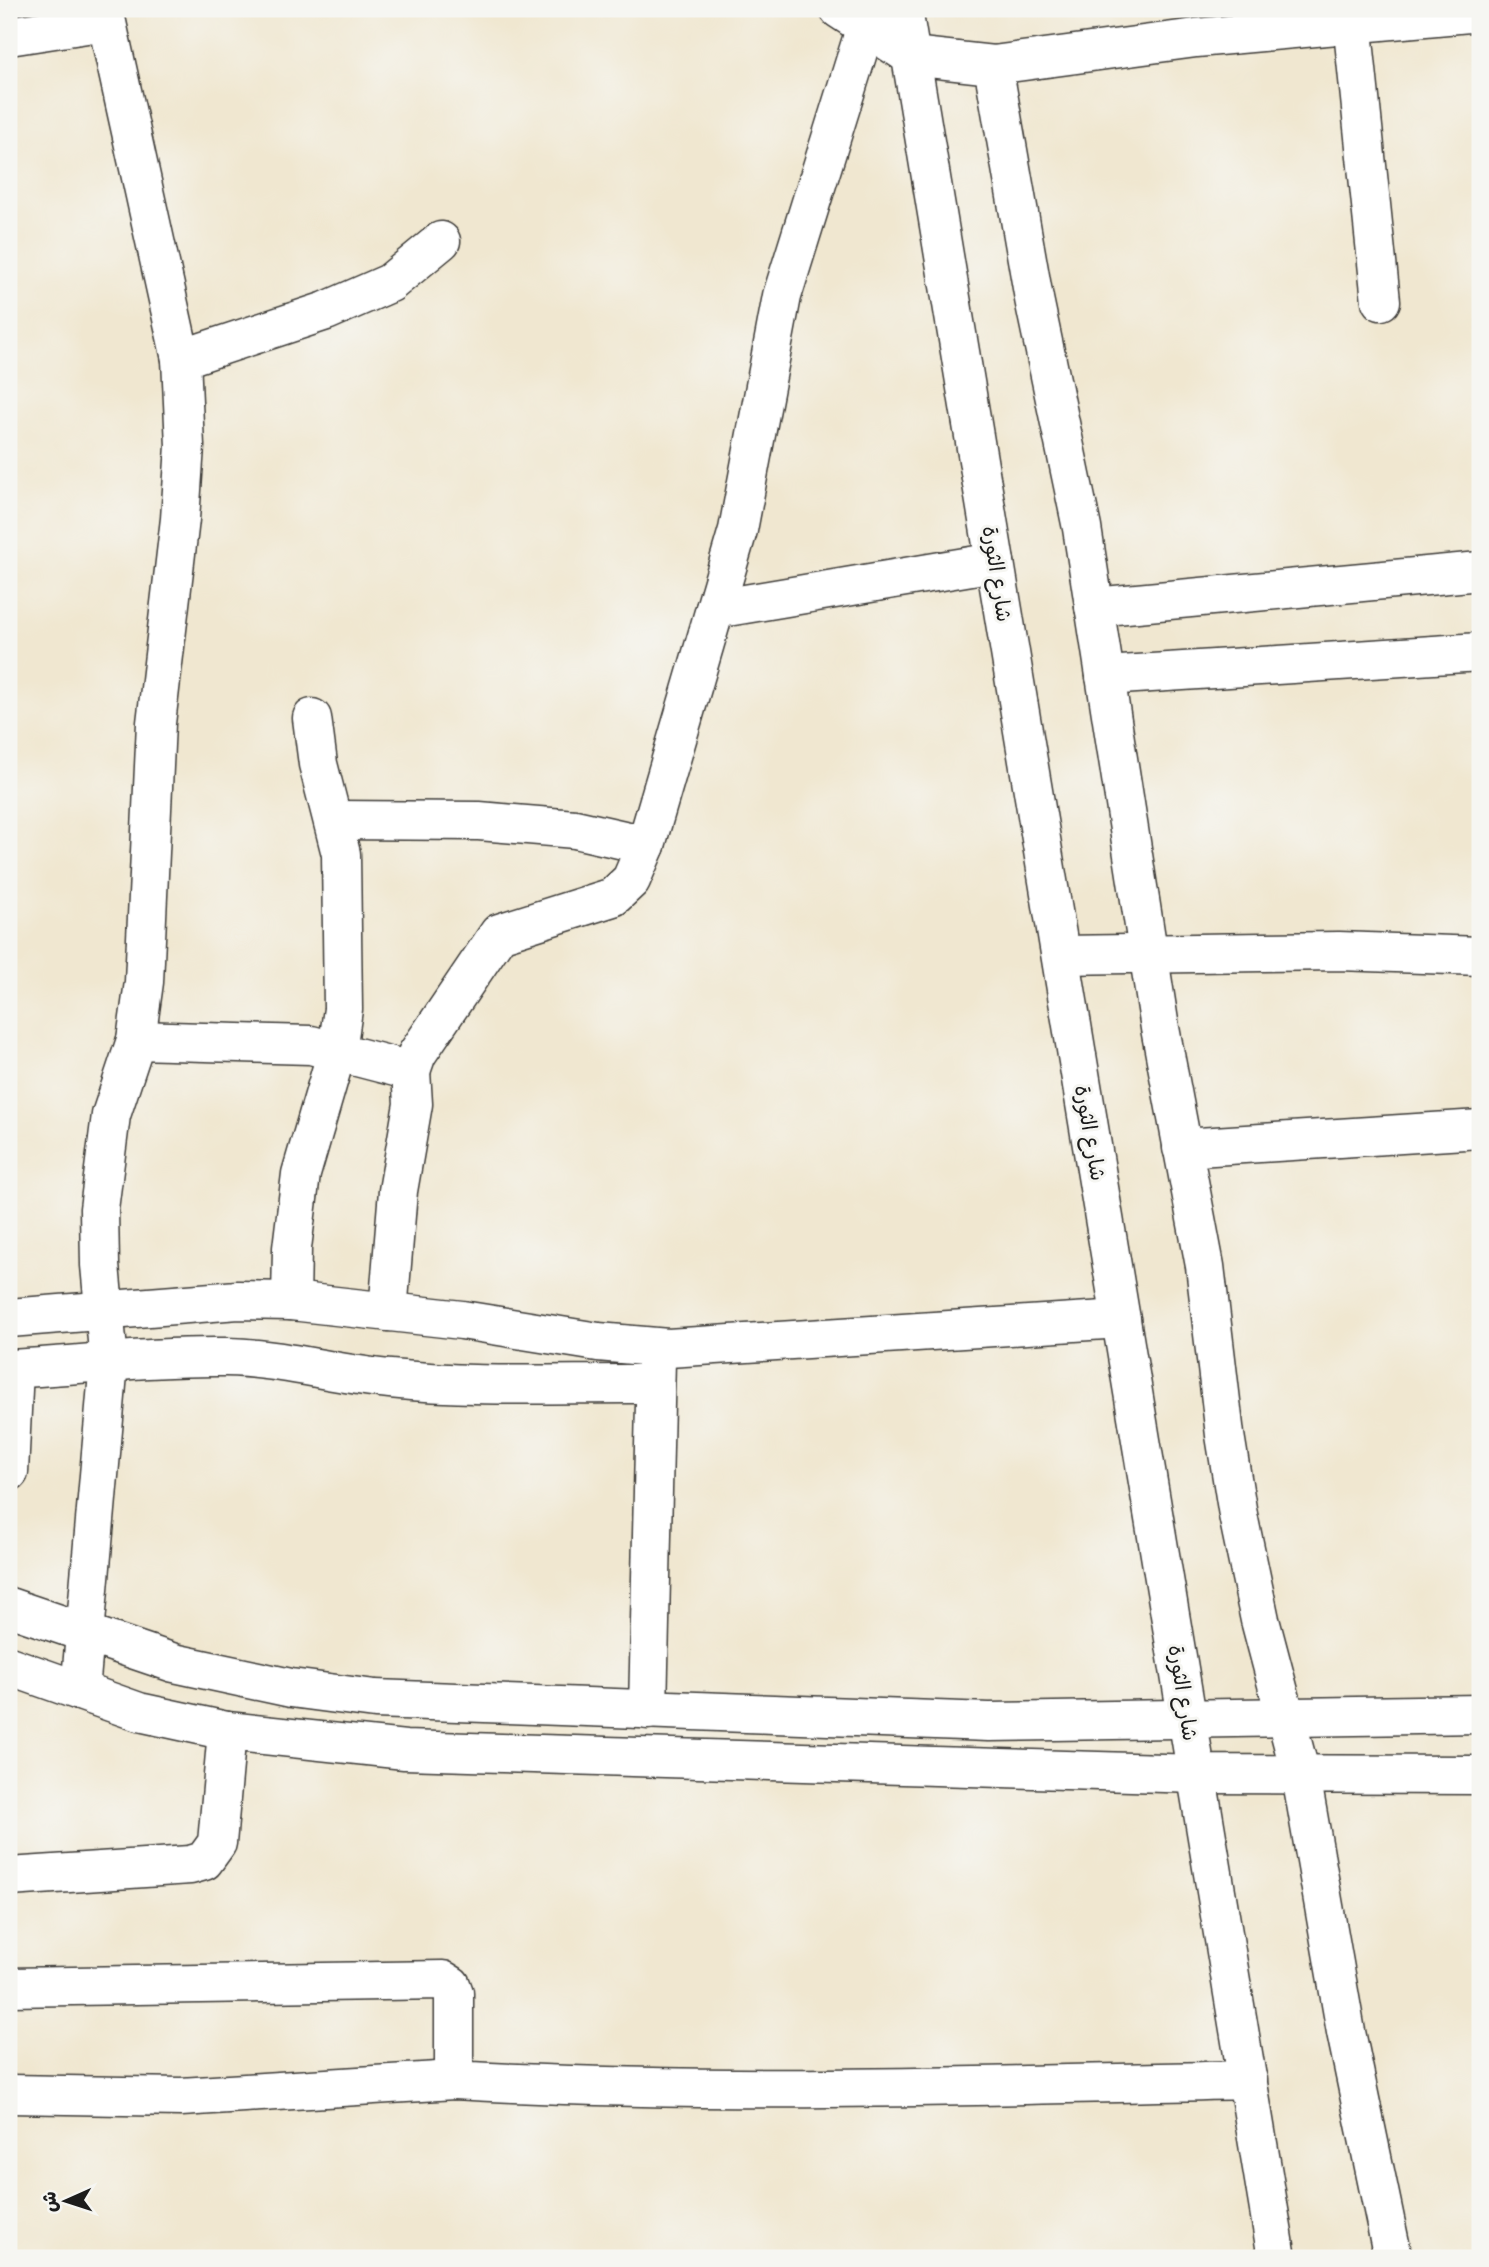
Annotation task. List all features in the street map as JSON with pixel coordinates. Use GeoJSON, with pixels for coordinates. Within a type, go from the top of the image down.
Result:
{"type":"FeatureCollection","features":[{"type":"Feature","properties":{"kind":"street","name":"شارع الثورة"},"geometry":{"type":"LineString","coordinates":[[903,9],[1277,2258]]}},
{"type":"Feature","properties":{"kind":"street"},"geometry":{"type":"LineString","coordinates":[[388,1312],[398,1191],[413,1104],[411,1071],[417,1054],[499,933],[613,897],[631,880],[646,845],[738,530],[782,296],[852,18],[911,56],[993,65],[1352,21],[1480,12]]}},
{"type":"Feature","properties":{"kind":"street"},"geometry":{"type":"LineString","coordinates":[[9,36],[105,15],[181,359],[185,446],[180,519],[156,723],[144,982],[136,1040],[111,1115],[99,1209],[100,1265],[109,1362],[80,1691]]}},
{"type":"Feature","properties":{"kind":"street"},"geometry":{"type":"LineString","coordinates":[[1352,21],[1381,301]]}},
{"type":"Feature","properties":{"kind":"street"},"geometry":{"type":"LineString","coordinates":[[993,65],[1034,299],[1082,528],[1148,953],[1205,1266],[1225,1435],[1238,1515],[1260,1620],[1301,1775],[1346,2032],[1392,2258]]}},
{"type":"Feature","properties":{"kind":"street"},"geometry":{"type":"LineString","coordinates":[[181,359],[326,311],[390,283],[440,242]]}},
{"type":"Feature","properties":{"kind":"street"},"geometry":{"type":"LineString","coordinates":[[715,610],[995,562]]}},
{"type":"Feature","properties":{"kind":"street"},"geometry":{"type":"LineString","coordinates":[[1094,607],[1480,571]]}},
{"type":"Feature","properties":{"kind":"street"},"geometry":{"type":"LineString","coordinates":[[1105,676],[1480,652]]}},
{"type":"Feature","properties":{"kind":"street"},"geometry":{"type":"LineString","coordinates":[[291,1301],[292,1248],[301,1174],[337,1051],[343,1009],[341,854],[318,764],[313,718]]}},
{"type":"Feature","properties":{"kind":"street"},"geometry":{"type":"LineString","coordinates":[[334,820],[480,821],[575,829],[646,845]]}},
{"type":"Feature","properties":{"kind":"street"},"geometry":{"type":"LineString","coordinates":[[1060,955],[1339,951],[1480,956]]}},
{"type":"Feature","properties":{"kind":"street"},"geometry":{"type":"LineString","coordinates":[[136,1040],[311,1045],[411,1071]]}},
{"type":"Feature","properties":{"kind":"street"},"geometry":{"type":"LineString","coordinates":[[1182,1148],[1480,1129]]}},
{"type":"Feature","properties":{"kind":"street"},"geometry":{"type":"LineString","coordinates":[[9,1318],[238,1300],[291,1301],[388,1312],[655,1366]]}},
{"type":"Feature","properties":{"kind":"street"},"geometry":{"type":"LineString","coordinates":[[9,1472],[11,1369],[229,1357],[308,1365],[386,1379],[468,1386],[560,1382],[655,1366],[1121,1319]]}},
{"type":"Feature","properties":{"kind":"street"},"geometry":{"type":"LineString","coordinates":[[648,1710],[655,1366]]}},
{"type":"Feature","properties":{"kind":"street"},"geometry":{"type":"LineString","coordinates":[[9,1607],[174,1663],[291,1688],[375,1699],[989,1722],[1480,1714]]}},
{"type":"Feature","properties":{"kind":"street"},"geometry":{"type":"LineString","coordinates":[[9,1666],[139,1712],[227,1731],[405,1750],[1197,1774],[1480,1775]]}},
{"type":"Feature","properties":{"kind":"street"},"geometry":{"type":"LineString","coordinates":[[9,1877],[190,1865],[204,1861],[217,1843],[227,1731]]}},
{"type":"Feature","properties":{"kind":"street"},"geometry":{"type":"LineString","coordinates":[[9,1987],[443,1980],[451,1985],[454,1993],[454,2080]]}},
{"type":"Feature","properties":{"kind":"street"},"geometry":{"type":"LineString","coordinates":[[9,2094],[181,2097],[454,2080],[623,2088],[848,2089],[1248,2080]]}}]}
